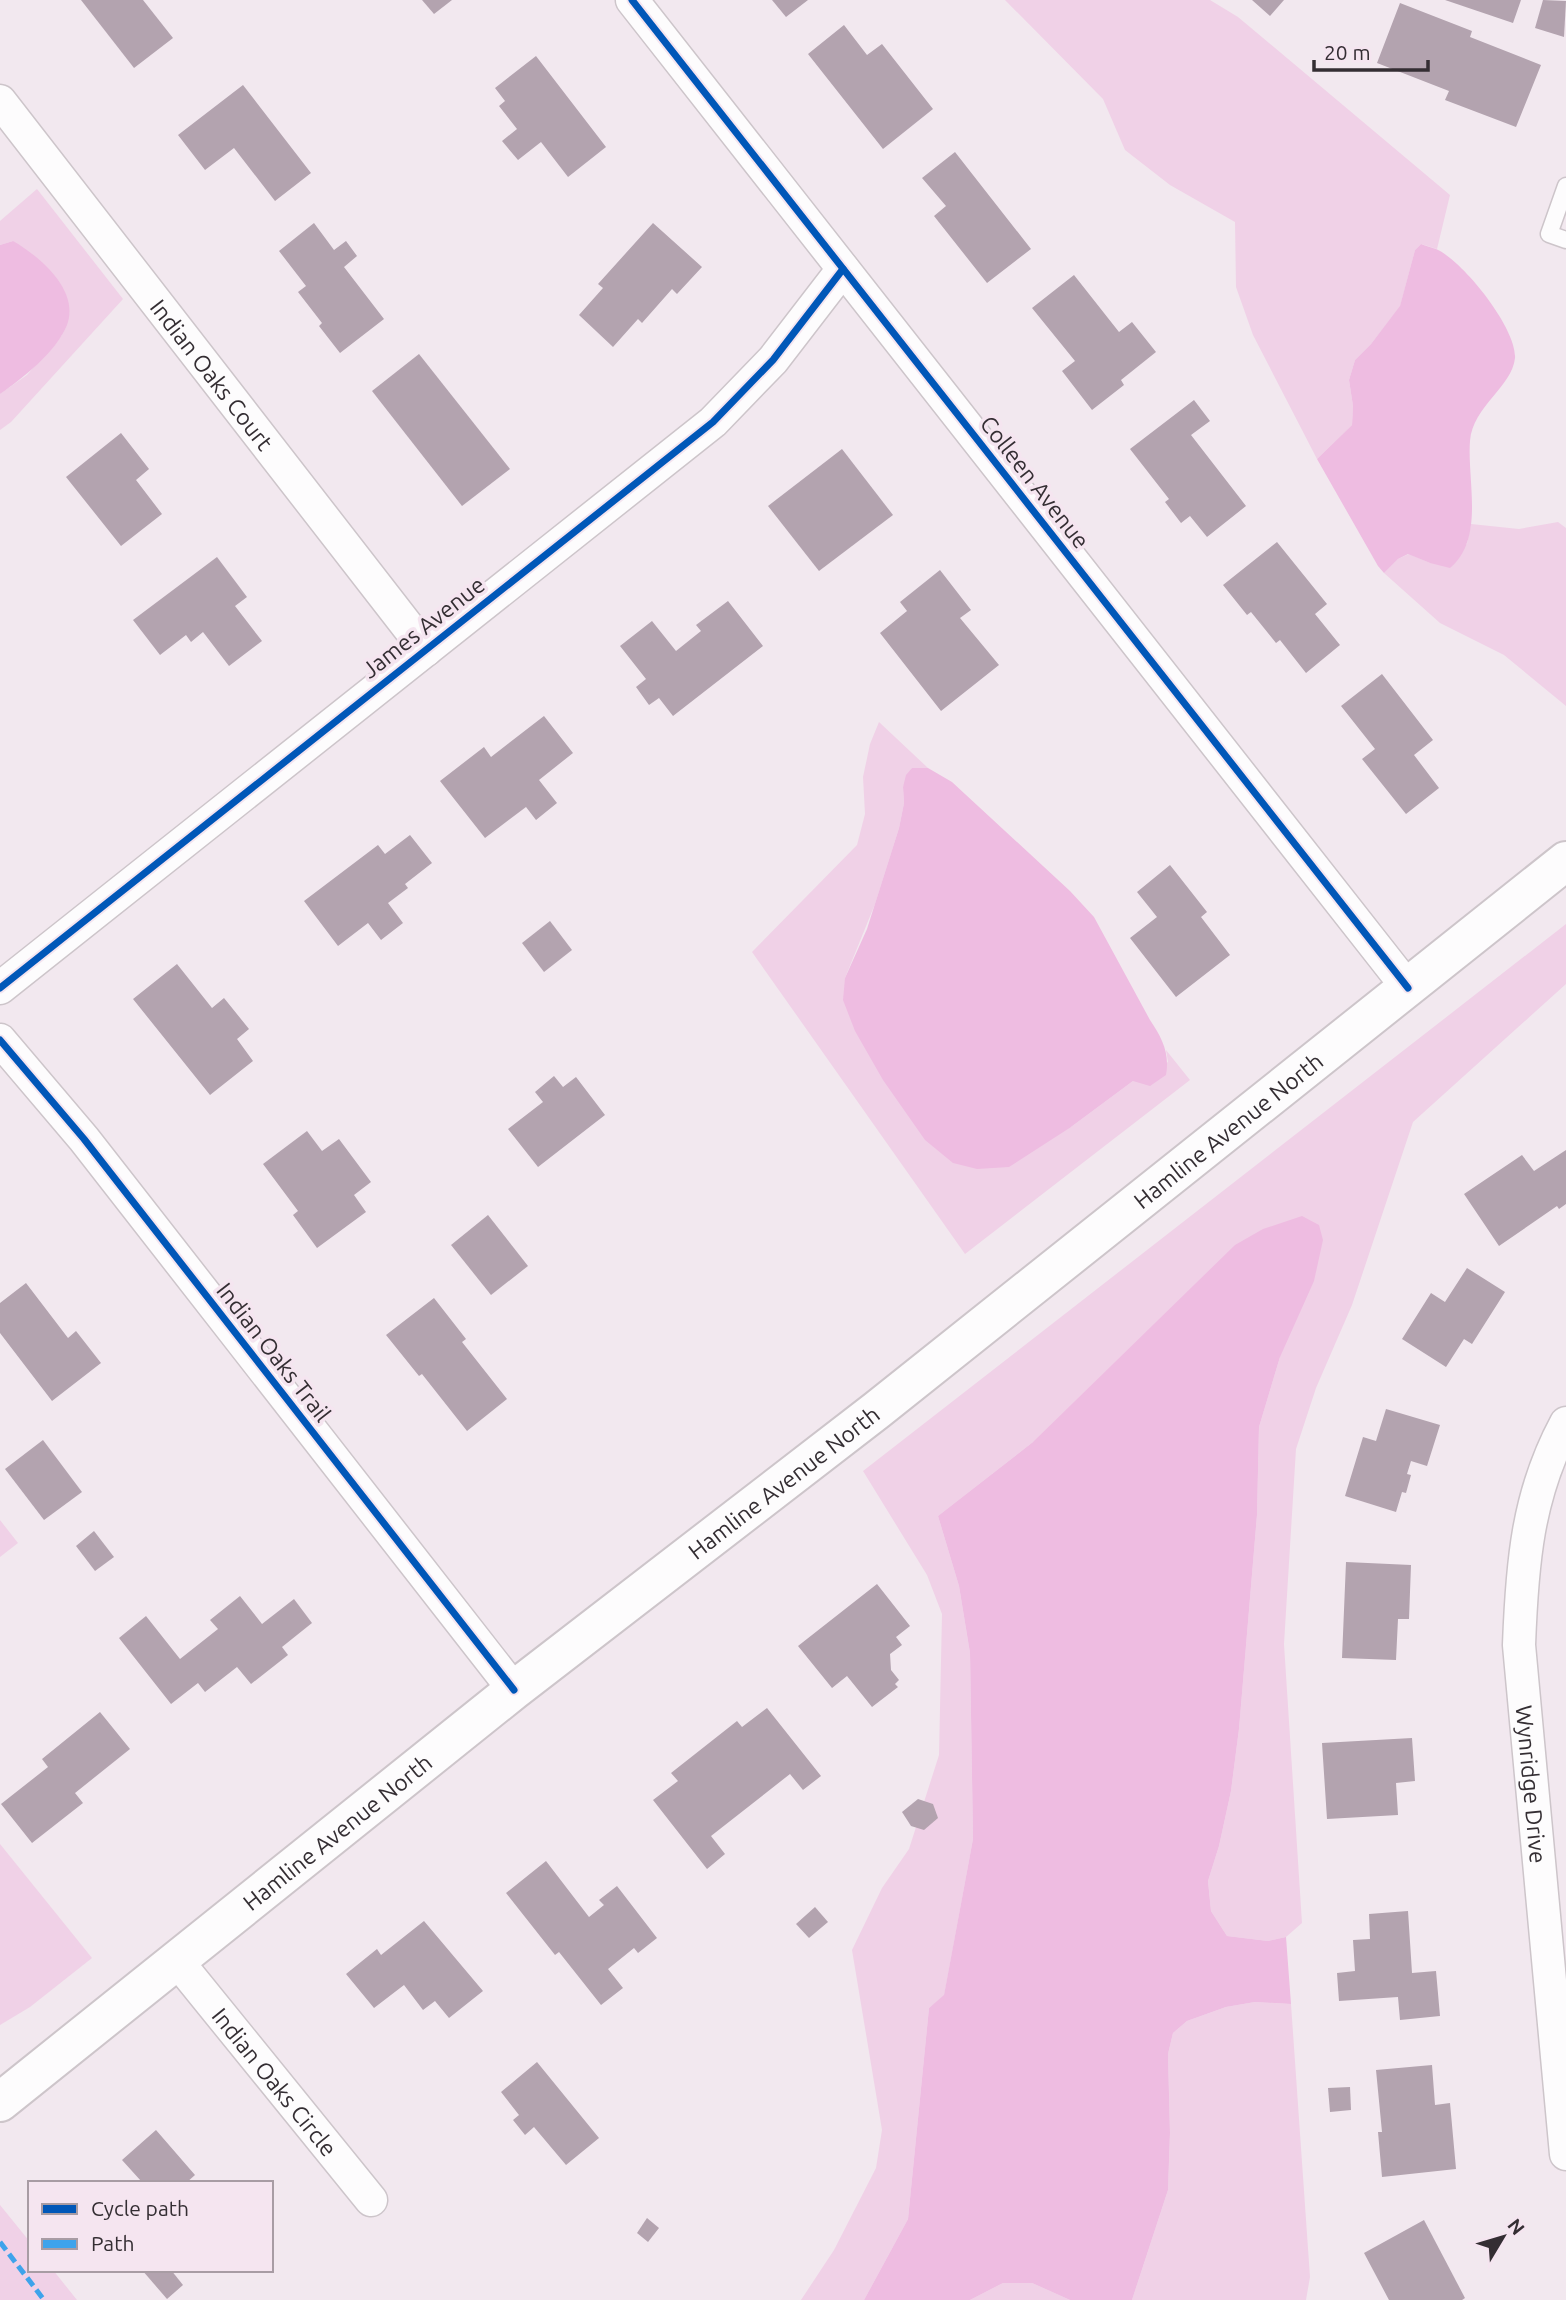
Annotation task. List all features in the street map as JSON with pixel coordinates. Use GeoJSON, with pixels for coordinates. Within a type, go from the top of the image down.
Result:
{"type":"FeatureCollection","features":[{"type":"Feature","properties":{"kind":"main road","name":"Hamline Avenue North"},"geometry":{"type":"LineString","coordinates":[[0,2102],[514,1690],[877,1410],[1566,861]]}},
{"type":"Feature","properties":{"kind":"street","name":"Colleen Avenue"},"geometry":{"type":"LineString","coordinates":[[632,0],[1408,988]]}},
{"type":"Feature","properties":{"kind":"street","name":"Indian Oaks Court"},"geometry":{"type":"LineString","coordinates":[[0,101],[426,650]]}},
{"type":"Feature","properties":{"kind":"street","name":"James Avenue"},"geometry":{"type":"LineString","coordinates":[[0,988],[713,422],[773,360],[844,269]]}},
{"type":"Feature","properties":{"kind":"street","name":"Indian Oaks Trail"},"geometry":{"type":"LineString","coordinates":[[0,1040],[83,1139],[514,1690]]}},
{"type":"Feature","properties":{"kind":"street","name":"Wynridge Drive"},"geometry":{"type":"LineString","coordinates":[[1566,1423],[1550,1452],[1531,1519],[1522,1574],[1519,1645],[1566,2154]]}},
{"type":"Feature","properties":{"kind":"street","name":"Indian Oaks Circle"},"geometry":{"type":"LineString","coordinates":[[178,1962],[371,2200]]}},
{"type":"Feature","properties":{"kind":"lane"},"geometry":{"type":"LineString","coordinates":[[1566,186],[1549,234],[1566,240]]}},
{"type":"Feature","properties":{"kind":"shaded area"},"geometry":{"type":"Polygon","coordinates":[[[1005,0],[1210,0],[1238,17],[1450,195],[1437,249],[1421,244],[1415,250],[1400,307],[1355,360],[1349,380],[1353,406],[1352,425],[1317,459],[1253,335],[1236,287],[1235,222],[1170,185],[1125,150],[1103,99],[1005,0]]]}},
{"type":"Feature","properties":{"kind":"shaded area"},"geometry":{"type":"Polygon","coordinates":[[[37,189],[123,299],[11,422],[0,430],[0,394],[27,375],[62,335],[13,241],[0,245],[0,221],[37,189]]]}},
{"type":"Feature","properties":{"kind":"shaded area"},"geometry":{"type":"Polygon","coordinates":[[[13,241],[55,276],[68,299],[69,312],[67,325],[55,345],[28,372],[0,394],[0,245],[13,241]]]}},
{"type":"Feature","properties":{"kind":"shaded area"},"geometry":{"type":"Polygon","coordinates":[[[1421,244],[1447,256],[1473,280],[1498,313],[1513,345],[1515,358],[1507,378],[1478,417],[1473,429],[1470,441],[1471,526],[1461,556],[1450,568],[1408,554],[1398,559],[1384,573],[1317,459],[1352,425],[1353,406],[1349,380],[1355,360],[1400,306],[1415,250],[1421,244]]]}},
{"type":"Feature","properties":{"kind":"shaded area"},"geometry":{"type":"Polygon","coordinates":[[[1558,522],[1566,528],[1566,706],[1504,655],[1440,623],[1384,573],[1398,559],[1409,554],[1430,563],[1467,544],[1471,524],[1519,529],[1558,522]]]}},
{"type":"Feature","properties":{"kind":"shaded area"},"geometry":{"type":"Polygon","coordinates":[[[879,722],[928,768],[912,768],[903,787],[904,803],[899,828],[875,904],[845,978],[1071,1127],[1133,1081],[1168,1062],[1166,1050],[1190,1080],[965,1254],[752,952],[857,845],[865,814],[863,777],[870,744],[879,722]]]}},
{"type":"Feature","properties":{"kind":"shaded area"},"geometry":{"type":"Polygon","coordinates":[[[912,768],[928,768],[952,782],[1070,891],[1094,917],[1158,1033],[1166,1053],[1166,1075],[1150,1086],[1133,1081],[1071,1127],[1009,1167],[977,1169],[953,1163],[925,1140],[883,1080],[855,1031],[843,1000],[845,978],[867,929],[899,828],[904,803],[903,787],[906,775],[912,768]]]}},
{"type":"Feature","properties":{"kind":"shaded area"},"geometry":{"type":"Polygon","coordinates":[[[1566,924],[1566,984],[1413,1122],[1352,1305],[1316,1388],[1296,1449],[1284,1644],[1302,1923],[1286,1937],[1268,1941],[1227,1936],[1211,1911],[1208,1881],[1231,1791],[1239,1729],[1257,1515],[1259,1427],[1280,1357],[1033,1442],[938,1516],[959,1586],[970,1653],[973,1839],[944,1996],[929,2008],[908,2219],[864,2300],[801,2300],[834,2250],[876,2168],[882,2130],[852,1950],[882,1888],[909,1849],[939,1755],[942,1614],[927,1575],[863,1471],[1566,924]]]}},
{"type":"Feature","properties":{"kind":"shaded area"},"geometry":{"type":"Polygon","coordinates":[[[1302,1216],[1319,1225],[1323,1240],[1314,1281],[1280,1357],[1259,1427],[1257,1515],[1239,1729],[1231,1791],[1208,1881],[1211,1911],[1227,1936],[1268,1941],[1286,1937],[1291,2004],[1255,2002],[1226,2007],[1187,2021],[1173,2033],[1168,2054],[1168,2190],[1132,2300],[1070,2300],[1032,2283],[1003,2283],[970,2300],[864,2300],[908,2219],[929,2008],[944,1995],[973,1839],[970,1653],[959,1586],[938,1516],[1033,1442],[1235,1245],[1263,1229],[1302,1216]]]}},
{"type":"Feature","properties":{"kind":"shaded area"},"geometry":{"type":"Polygon","coordinates":[[[0,1520],[18,1543],[0,1557],[0,1520]]]}},
{"type":"Feature","properties":{"kind":"shaded area"},"geometry":{"type":"Polygon","coordinates":[[[0,1844],[92,1958],[30,2007],[0,2025],[0,1844]]]}},
{"type":"Feature","properties":{"kind":"shaded area"},"geometry":{"type":"Polygon","coordinates":[[[1255,2002],[1291,2004],[1310,2277],[1306,2300],[1132,2300],[1168,2190],[1168,2054],[1173,2033],[1187,2021],[1226,2007],[1255,2002]]]}},
{"type":"Feature","properties":{"kind":"shaded area"},"geometry":{"type":"Polygon","coordinates":[[[0,2205],[28,2240],[28,2272],[55,2272],[77,2300],[0,2300],[0,2205]]]}},
{"type":"Feature","properties":{"kind":"shaded area"},"geometry":{"type":"Polygon","coordinates":[[[1003,2283],[1032,2283],[1070,2300],[970,2300],[1003,2283]]]}},
{"type":"Feature","properties":{"kind":"building"},"geometry":{"type":"Polygon","coordinates":[[[81,0],[143,0],[173,38],[134,68],[81,0]]]}},
{"type":"Feature","properties":{"kind":"building"},"geometry":{"type":"Polygon","coordinates":[[[422,0],[452,0],[434,14],[422,0]]]}},
{"type":"Feature","properties":{"kind":"building"},"geometry":{"type":"Polygon","coordinates":[[[772,0],[808,0],[786,17],[772,0]]]}},
{"type":"Feature","properties":{"kind":"building"},"geometry":{"type":"Polygon","coordinates":[[[1252,0],[1284,0],[1270,16],[1252,0]]]}},
{"type":"Feature","properties":{"kind":"building"},"geometry":{"type":"Polygon","coordinates":[[[1445,0],[1521,0],[1513,23],[1445,0]]]}},
{"type":"Feature","properties":{"kind":"building"},"geometry":{"type":"Polygon","coordinates":[[[1543,0],[1566,1],[1564,37],[1535,28],[1543,0]]]}},
{"type":"Feature","properties":{"kind":"building"},"geometry":{"type":"Polygon","coordinates":[[[1400,3],[1472,31],[1470,37],[1541,65],[1516,127],[1445,100],[1449,91],[1377,63],[1400,3]]]}},
{"type":"Feature","properties":{"kind":"building"},"geometry":{"type":"Polygon","coordinates":[[[844,25],[867,55],[882,44],[933,109],[883,149],[808,54],[844,25]]]}},
{"type":"Feature","properties":{"kind":"building"},"geometry":{"type":"Polygon","coordinates":[[[536,56],[606,147],[568,177],[541,142],[518,160],[502,141],[517,129],[499,106],[505,101],[495,88],[536,56]]]}},
{"type":"Feature","properties":{"kind":"building"},"geometry":{"type":"Polygon","coordinates":[[[243,85],[311,173],[275,201],[234,148],[205,170],[178,135],[243,85]]]}},
{"type":"Feature","properties":{"kind":"building"},"geometry":{"type":"Polygon","coordinates":[[[955,152],[1031,249],[987,283],[934,216],[946,206],[922,178],[955,152]]]}},
{"type":"Feature","properties":{"kind":"building"},"geometry":{"type":"Polygon","coordinates":[[[314,223],[334,250],[346,241],[357,256],[344,267],[384,319],[340,353],[319,326],[322,323],[298,292],[306,286],[279,251],[314,223]]]}},
{"type":"Feature","properties":{"kind":"building"},"geometry":{"type":"Polygon","coordinates":[[[653,223],[702,267],[677,294],[672,289],[642,323],[638,319],[613,347],[579,315],[603,288],[598,284],[653,223]]]}},
{"type":"Feature","properties":{"kind":"building"},"geometry":{"type":"Polygon","coordinates":[[[1074,275],[1119,332],[1132,322],[1156,352],[1121,380],[1124,385],[1092,410],[1062,371],[1075,361],[1032,308],[1074,275]]]}},
{"type":"Feature","properties":{"kind":"building"},"geometry":{"type":"Polygon","coordinates":[[[419,354],[510,469],[462,506],[372,391],[419,354]]]}},
{"type":"Feature","properties":{"kind":"building"},"geometry":{"type":"Polygon","coordinates":[[[1194,400],[1210,421],[1191,435],[1246,506],[1207,537],[1190,516],[1181,523],[1165,502],[1169,499],[1130,449],[1194,400]]]}},
{"type":"Feature","properties":{"kind":"building"},"geometry":{"type":"Polygon","coordinates":[[[121,433],[149,469],[136,480],[162,514],[121,546],[66,477],[121,433]]]}},
{"type":"Feature","properties":{"kind":"building"},"geometry":{"type":"Polygon","coordinates":[[[842,449],[893,515],[819,571],[768,506],[842,449]]]}},
{"type":"Feature","properties":{"kind":"building"},"geometry":{"type":"Polygon","coordinates":[[[1277,542],[1327,604],[1315,614],[1340,645],[1306,673],[1280,640],[1276,643],[1251,612],[1247,615],[1223,585],[1277,542]]]}},
{"type":"Feature","properties":{"kind":"building"},"geometry":{"type":"Polygon","coordinates":[[[217,557],[247,597],[235,606],[262,641],[229,666],[203,632],[191,642],[186,635],[160,655],[133,620],[217,557]]]}},
{"type":"Feature","properties":{"kind":"building"},"geometry":{"type":"Polygon","coordinates":[[[940,570],[971,610],[960,618],[999,665],[941,711],[880,633],[907,611],[900,602],[940,570]]]}},
{"type":"Feature","properties":{"kind":"building"},"geometry":{"type":"Polygon","coordinates":[[[728,601],[763,646],[673,716],[659,698],[649,705],[636,687],[646,679],[620,646],[652,621],[676,651],[701,631],[696,625],[728,601]]]}},
{"type":"Feature","properties":{"kind":"building"},"geometry":{"type":"Polygon","coordinates":[[[1382,674],[1433,740],[1414,755],[1439,788],[1406,814],[1362,759],[1375,749],[1341,706],[1382,674]]]}},
{"type":"Feature","properties":{"kind":"building"},"geometry":{"type":"Polygon","coordinates":[[[544,716],[573,753],[539,780],[557,803],[536,820],[526,807],[485,838],[440,781],[484,747],[491,757],[544,716]]]}},
{"type":"Feature","properties":{"kind":"building"},"geometry":{"type":"Polygon","coordinates":[[[410,835],[432,863],[405,884],[408,888],[388,903],[403,923],[381,940],[368,923],[338,946],[304,901],[378,845],[385,854],[410,835]]]}},
{"type":"Feature","properties":{"kind":"building"},"geometry":{"type":"Polygon","coordinates":[[[1170,865],[1207,912],[1201,917],[1230,955],[1176,997],[1130,938],[1157,917],[1137,892],[1170,865]]]}},
{"type":"Feature","properties":{"kind":"building"},"geometry":{"type":"Polygon","coordinates":[[[550,921],[572,950],[544,972],[522,943],[550,921]]]}},
{"type":"Feature","properties":{"kind":"building"},"geometry":{"type":"Polygon","coordinates":[[[177,964],[212,1008],[224,998],[249,1029],[237,1039],[253,1061],[210,1095],[133,999],[177,964]]]}},
{"type":"Feature","properties":{"kind":"building"},"geometry":{"type":"Polygon","coordinates":[[[554,1076],[563,1087],[576,1077],[605,1115],[538,1167],[508,1129],[543,1102],[535,1092],[554,1076]]]}},
{"type":"Feature","properties":{"kind":"building"},"geometry":{"type":"Polygon","coordinates":[[[307,1131],[322,1151],[339,1139],[371,1182],[354,1195],[366,1212],[317,1248],[293,1215],[298,1211],[263,1164],[307,1131]]]}},
{"type":"Feature","properties":{"kind":"building"},"geometry":{"type":"Polygon","coordinates":[[[1566,1150],[1566,1204],[1559,1209],[1557,1206],[1499,1246],[1464,1194],[1522,1155],[1534,1171],[1566,1150]]]}},
{"type":"Feature","properties":{"kind":"building"},"geometry":{"type":"Polygon","coordinates":[[[488,1215],[528,1266],[491,1295],[451,1245],[488,1215]]]}},
{"type":"Feature","properties":{"kind":"building"},"geometry":{"type":"Polygon","coordinates":[[[1467,1268],[1505,1292],[1472,1344],[1464,1339],[1446,1367],[1402,1339],[1431,1293],[1445,1302],[1467,1268]]]}},
{"type":"Feature","properties":{"kind":"building"},"geometry":{"type":"Polygon","coordinates":[[[26,1283],[68,1338],[76,1331],[101,1363],[52,1401],[0,1333],[0,1303],[26,1283]]]}},
{"type":"Feature","properties":{"kind":"building"},"geometry":{"type":"Polygon","coordinates":[[[434,1298],[466,1339],[462,1342],[507,1399],[467,1431],[422,1374],[419,1376],[386,1335],[434,1298]]]}},
{"type":"Feature","properties":{"kind":"building"},"geometry":{"type":"Polygon","coordinates":[[[1386,1409],[1440,1425],[1427,1466],[1411,1461],[1407,1474],[1411,1475],[1406,1493],[1402,1492],[1396,1512],[1345,1496],[1363,1437],[1376,1441],[1386,1409]]]}},
{"type":"Feature","properties":{"kind":"building"},"geometry":{"type":"Polygon","coordinates":[[[43,1440],[82,1492],[44,1520],[5,1469],[43,1440]]]}},
{"type":"Feature","properties":{"kind":"building"},"geometry":{"type":"Polygon","coordinates":[[[94,1531],[114,1557],[95,1571],[76,1546],[94,1531]]]}},
{"type":"Feature","properties":{"kind":"building"},"geometry":{"type":"Polygon","coordinates":[[[1346,1562],[1411,1565],[1409,1619],[1398,1619],[1396,1660],[1342,1658],[1346,1562]]]}},
{"type":"Feature","properties":{"kind":"building"},"geometry":{"type":"Polygon","coordinates":[[[877,1584],[910,1626],[896,1637],[902,1645],[890,1654],[891,1670],[899,1680],[895,1684],[898,1687],[872,1707],[847,1676],[832,1688],[798,1646],[877,1584]]]}},
{"type":"Feature","properties":{"kind":"building"},"geometry":{"type":"Polygon","coordinates":[[[240,1596],[262,1624],[294,1599],[312,1623],[282,1647],[288,1655],[251,1684],[237,1667],[205,1692],[198,1683],[171,1704],[119,1638],[146,1616],[180,1659],[218,1629],[210,1620],[240,1596]]]}},
{"type":"Feature","properties":{"kind":"building"},"geometry":{"type":"Polygon","coordinates":[[[767,1708],[821,1776],[803,1790],[790,1774],[711,1836],[725,1854],[707,1869],[653,1800],[678,1781],[671,1773],[737,1721],[742,1727],[767,1708]]]}},
{"type":"Feature","properties":{"kind":"building"},"geometry":{"type":"Polygon","coordinates":[[[100,1712],[130,1749],[75,1793],[83,1803],[32,1843],[1,1804],[48,1767],[42,1759],[100,1712]]]}},
{"type":"Feature","properties":{"kind":"building"},"geometry":{"type":"Polygon","coordinates":[[[1412,1738],[1415,1781],[1396,1783],[1398,1815],[1327,1819],[1322,1743],[1412,1738]]]}},
{"type":"Feature","properties":{"kind":"building"},"geometry":{"type":"Polygon","coordinates":[[[918,1799],[933,1804],[938,1818],[924,1830],[911,1826],[902,1812],[918,1799]]]}},
{"type":"Feature","properties":{"kind":"building"},"geometry":{"type":"Polygon","coordinates":[[[546,1861],[589,1917],[604,1905],[599,1900],[617,1886],[657,1938],[638,1953],[634,1948],[608,1969],[623,1988],[601,2005],[559,1952],[555,1955],[506,1893],[546,1861]]]}},
{"type":"Feature","properties":{"kind":"building"},"geometry":{"type":"Polygon","coordinates":[[[815,1907],[828,1922],[809,1938],[796,1924],[815,1907]]]}},
{"type":"Feature","properties":{"kind":"building"},"geometry":{"type":"Polygon","coordinates":[[[1408,1911],[1412,1973],[1436,1971],[1440,2016],[1400,2020],[1398,1997],[1339,2001],[1337,1973],[1355,1971],[1353,1940],[1370,1939],[1369,1914],[1408,1911]]]}},
{"type":"Feature","properties":{"kind":"building"},"geometry":{"type":"Polygon","coordinates":[[[424,1921],[483,1991],[449,2018],[435,2001],[423,2010],[404,1985],[374,2008],[346,1974],[377,1949],[381,1955],[424,1921]]]}},
{"type":"Feature","properties":{"kind":"building"},"geometry":{"type":"Polygon","coordinates":[[[537,2062],[599,2138],[566,2165],[534,2127],[525,2135],[513,2120],[519,2115],[501,2092],[537,2062]]]}},
{"type":"Feature","properties":{"kind":"building"},"geometry":{"type":"Polygon","coordinates":[[[1432,2065],[1435,2105],[1450,2103],[1456,2169],[1382,2177],[1378,2132],[1382,2132],[1376,2070],[1432,2065]]]}},
{"type":"Feature","properties":{"kind":"building"},"geometry":{"type":"Polygon","coordinates":[[[1350,2087],[1351,2110],[1330,2112],[1328,2088],[1350,2087]]]}},
{"type":"Feature","properties":{"kind":"building"},"geometry":{"type":"Polygon","coordinates":[[[156,2130],[195,2175],[188,2181],[141,2181],[122,2160],[156,2130]]]}},
{"type":"Feature","properties":{"kind":"building"},"geometry":{"type":"Polygon","coordinates":[[[647,2218],[659,2228],[648,2242],[637,2233],[647,2218]]]}},
{"type":"Feature","properties":{"kind":"building"},"geometry":{"type":"Polygon","coordinates":[[[1424,2220],[1465,2298],[1462,2300],[1389,2300],[1364,2253],[1424,2220]]]}},
{"type":"Feature","properties":{"kind":"building"},"geometry":{"type":"Polygon","coordinates":[[[144,2272],[173,2272],[183,2285],[167,2299],[144,2272]]]}},
{"type":"Feature","properties":{"kind":"marked path"},"geometry":{"type":"LineString","coordinates":[[0,2242],[44,2300]]}},
{"type":"Feature","properties":{"kind":"cycle path"},"geometry":{"type":"LineString","coordinates":[[632,0],[1408,988]]}},
{"type":"Feature","properties":{"kind":"cycle path"},"geometry":{"type":"LineString","coordinates":[[0,988],[713,422],[773,360],[843,269]]}},
{"type":"Feature","properties":{"kind":"cycle path"},"geometry":{"type":"LineString","coordinates":[[0,1040],[84,1139],[514,1690]]}}]}
